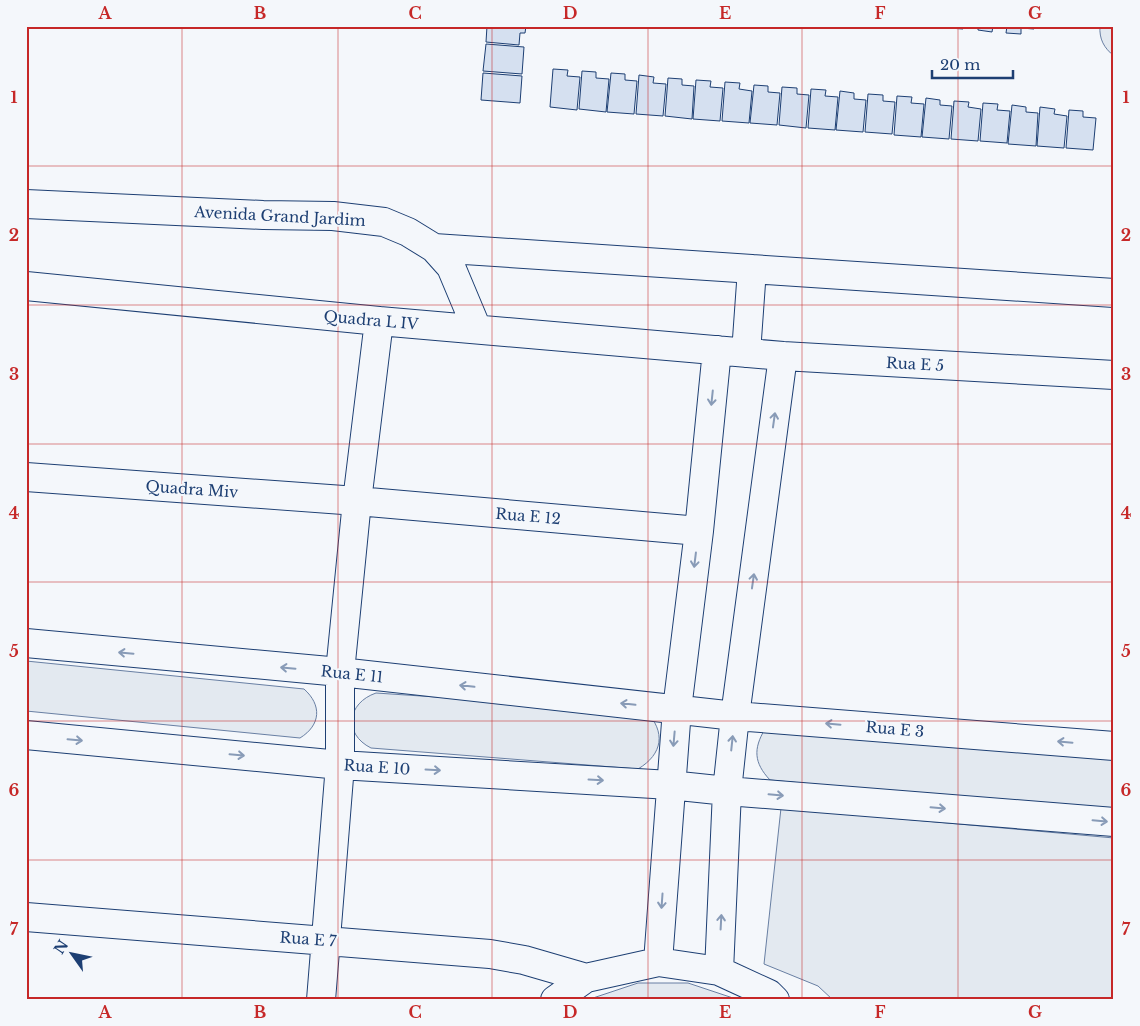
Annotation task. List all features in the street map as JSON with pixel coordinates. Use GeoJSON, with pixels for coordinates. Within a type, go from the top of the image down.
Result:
{"type":"FeatureCollection","features":[{"type":"Feature","properties":{"kind":"street","name":"Avenida Grand Jardim"},"geometry":{"type":"LineString","coordinates":[[26,204],[263,215],[333,216],[384,222],[408,232],[434,248],[451,267],[476,329]]}},
{"type":"Feature","properties":{"kind":"street"},"geometry":{"type":"LineString","coordinates":[[434,248],[1114,293]]}},
{"type":"Feature","properties":{"kind":"street"},"geometry":{"type":"LineString","coordinates":[[746,353],[752,269]]}},
{"type":"Feature","properties":{"kind":"street","name":"Quadra L IV"},"geometry":{"type":"LineString","coordinates":[[26,286],[379,321],[717,350]]}},
{"type":"Feature","properties":{"kind":"street"},"geometry":{"type":"LineString","coordinates":[[321,1000],[340,765],[340,672],[357,501],[379,321]]}},
{"type":"Feature","properties":{"kind":"street"},"geometry":{"type":"LineString","coordinates":[[658,962],[677,709],[699,531],[717,350]]}},
{"type":"Feature","properties":{"kind":"street","name":"Rua E 5"},"geometry":{"type":"LineString","coordinates":[[717,350],[782,356],[1114,375]]}},
{"type":"Feature","properties":{"kind":"street"},"geometry":{"type":"LineString","coordinates":[[719,971],[727,791],[782,356]]}},
{"type":"Feature","properties":{"kind":"street","name":"Quadra Miv"},"geometry":{"type":"LineString","coordinates":[[26,477],[357,501]]}},
{"type":"Feature","properties":{"kind":"street","name":"Rua E 12"},"geometry":{"type":"LineString","coordinates":[[357,501],[699,531]]}},
{"type":"Feature","properties":{"kind":"street","name":"Rua E 11"},"geometry":{"type":"LineString","coordinates":[[26,643],[340,672],[677,709]]}},
{"type":"Feature","properties":{"kind":"street","name":"Rua E 3"},"geometry":{"type":"LineString","coordinates":[[677,709],[735,716],[1114,746]]}},
{"type":"Feature","properties":{"kind":"street","name":"Rua E 10"},"geometry":{"type":"LineString","coordinates":[[26,735],[340,765],[670,785],[1114,822]]}},
{"type":"Feature","properties":{"kind":"street","name":"Rua E 7"},"geometry":{"type":"LineString","coordinates":[[26,917],[490,954],[524,960],[586,978]]}},
{"type":"Feature","properties":{"kind":"street"},"geometry":{"type":"LineString","coordinates":[[555,1000],[586,978],[658,962],[719,971],[769,994],[775,1000]]}},
{"type":"Feature","properties":{"kind":"shaded area"},"geometry":{"type":"Polygon","coordinates":[[[1100,26],[1114,26],[1114,56],[1103,43],[1100,35],[1100,26]]]}},
{"type":"Feature","properties":{"kind":"shaded area"},"geometry":{"type":"Polygon","coordinates":[[[26,661],[304,689],[314,702],[317,715],[312,727],[300,738],[26,711],[26,661]]]}},
{"type":"Feature","properties":{"kind":"shaded area"},"geometry":{"type":"Polygon","coordinates":[[[376,693],[646,711],[657,727],[659,742],[653,757],[638,769],[371,748],[356,735],[352,719],[354,711],[359,704],[376,693]]]}},
{"type":"Feature","properties":{"kind":"shaded area"},"geometry":{"type":"Polygon","coordinates":[[[765,729],[1114,754],[1114,813],[770,780],[761,768],[757,756],[758,743],[765,729]]]}},
{"type":"Feature","properties":{"kind":"shaded area"},"geometry":{"type":"Polygon","coordinates":[[[781,808],[1114,838],[1114,1000],[833,1000],[818,986],[764,964],[781,808]]]}},
{"type":"Feature","properties":{"kind":"shaded area"},"geometry":{"type":"Polygon","coordinates":[[[638,983],[688,983],[739,1000],[587,1000],[638,983]]]}},
{"type":"Feature","properties":{"kind":"building"},"geometry":{"type":"Polygon","coordinates":[[[487,26],[526,26],[525,33],[520,33],[519,45],[486,42],[487,26]]]}},
{"type":"Feature","properties":{"kind":"building"},"geometry":{"type":"Polygon","coordinates":[[[949,26],[964,26],[963,29],[949,28],[949,26]]]}},
{"type":"Feature","properties":{"kind":"building"},"geometry":{"type":"Polygon","coordinates":[[[978,26],[993,26],[992,32],[978,30],[978,26]]]}},
{"type":"Feature","properties":{"kind":"building"},"geometry":{"type":"Polygon","coordinates":[[[1007,26],[1034,26],[1034,29],[1021,28],[1021,34],[1006,33],[1007,26]]]}},
{"type":"Feature","properties":{"kind":"building"},"geometry":{"type":"Polygon","coordinates":[[[486,44],[524,47],[522,74],[483,71],[486,44]]]}},
{"type":"Feature","properties":{"kind":"building"},"geometry":{"type":"Polygon","coordinates":[[[553,69],[568,70],[567,76],[580,77],[577,110],[550,107],[553,69]]]}},
{"type":"Feature","properties":{"kind":"building"},"geometry":{"type":"Polygon","coordinates":[[[582,71],[596,72],[596,78],[609,79],[606,112],[579,109],[582,71]]]}},
{"type":"Feature","properties":{"kind":"building"},"geometry":{"type":"Polygon","coordinates":[[[483,73],[522,76],[520,103],[481,100],[483,73]]]}},
{"type":"Feature","properties":{"kind":"building"},"geometry":{"type":"Polygon","coordinates":[[[611,73],[625,74],[625,80],[637,81],[634,114],[607,112],[611,73]]]}},
{"type":"Feature","properties":{"kind":"building"},"geometry":{"type":"Polygon","coordinates":[[[639,75],[654,77],[653,83],[666,84],[663,116],[636,114],[639,75]]]}},
{"type":"Feature","properties":{"kind":"building"},"geometry":{"type":"Polygon","coordinates":[[[668,78],[682,79],[682,85],[694,86],[692,119],[665,116],[668,78]]]}},
{"type":"Feature","properties":{"kind":"building"},"geometry":{"type":"Polygon","coordinates":[[[696,80],[711,81],[710,87],[723,88],[720,121],[693,119],[696,80]]]}},
{"type":"Feature","properties":{"kind":"building"},"geometry":{"type":"Polygon","coordinates":[[[725,82],[740,83],[739,89],[752,91],[749,123],[722,121],[725,82]]]}},
{"type":"Feature","properties":{"kind":"building"},"geometry":{"type":"Polygon","coordinates":[[[754,85],[768,86],[768,92],[780,93],[777,125],[750,123],[754,85]]]}},
{"type":"Feature","properties":{"kind":"building"},"geometry":{"type":"Polygon","coordinates":[[[782,87],[797,88],[797,94],[809,95],[806,128],[779,125],[782,87]]]}},
{"type":"Feature","properties":{"kind":"building"},"geometry":{"type":"Polygon","coordinates":[[[811,89],[826,90],[825,96],[838,97],[835,130],[808,128],[811,89]]]}},
{"type":"Feature","properties":{"kind":"building"},"geometry":{"type":"Polygon","coordinates":[[[840,91],[854,93],[854,99],[866,100],[863,132],[836,130],[840,91]]]}},
{"type":"Feature","properties":{"kind":"building"},"geometry":{"type":"Polygon","coordinates":[[[868,94],[883,95],[883,101],[895,102],[892,134],[865,132],[868,94]]]}},
{"type":"Feature","properties":{"kind":"building"},"geometry":{"type":"Polygon","coordinates":[[[897,96],[912,97],[911,103],[924,104],[921,137],[894,135],[897,96]]]}},
{"type":"Feature","properties":{"kind":"building"},"geometry":{"type":"Polygon","coordinates":[[[926,98],[940,100],[940,105],[952,106],[949,139],[922,137],[926,98]]]}},
{"type":"Feature","properties":{"kind":"building"},"geometry":{"type":"Polygon","coordinates":[[[954,101],[969,102],[968,107],[981,109],[978,141],[951,139],[954,101]]]}},
{"type":"Feature","properties":{"kind":"building"},"geometry":{"type":"Polygon","coordinates":[[[983,103],[998,104],[997,110],[1010,111],[1007,143],[980,141],[983,103]]]}},
{"type":"Feature","properties":{"kind":"building"},"geometry":{"type":"Polygon","coordinates":[[[1012,105],[1026,107],[1026,112],[1038,113],[1036,146],[1008,144],[1012,105]]]}},
{"type":"Feature","properties":{"kind":"building"},"geometry":{"type":"Polygon","coordinates":[[[1040,107],[1055,109],[1054,114],[1067,116],[1064,148],[1037,146],[1040,107]]]}},
{"type":"Feature","properties":{"kind":"building"},"geometry":{"type":"Polygon","coordinates":[[[1069,110],[1083,111],[1083,117],[1096,118],[1093,150],[1066,148],[1069,110]]]}}]}
